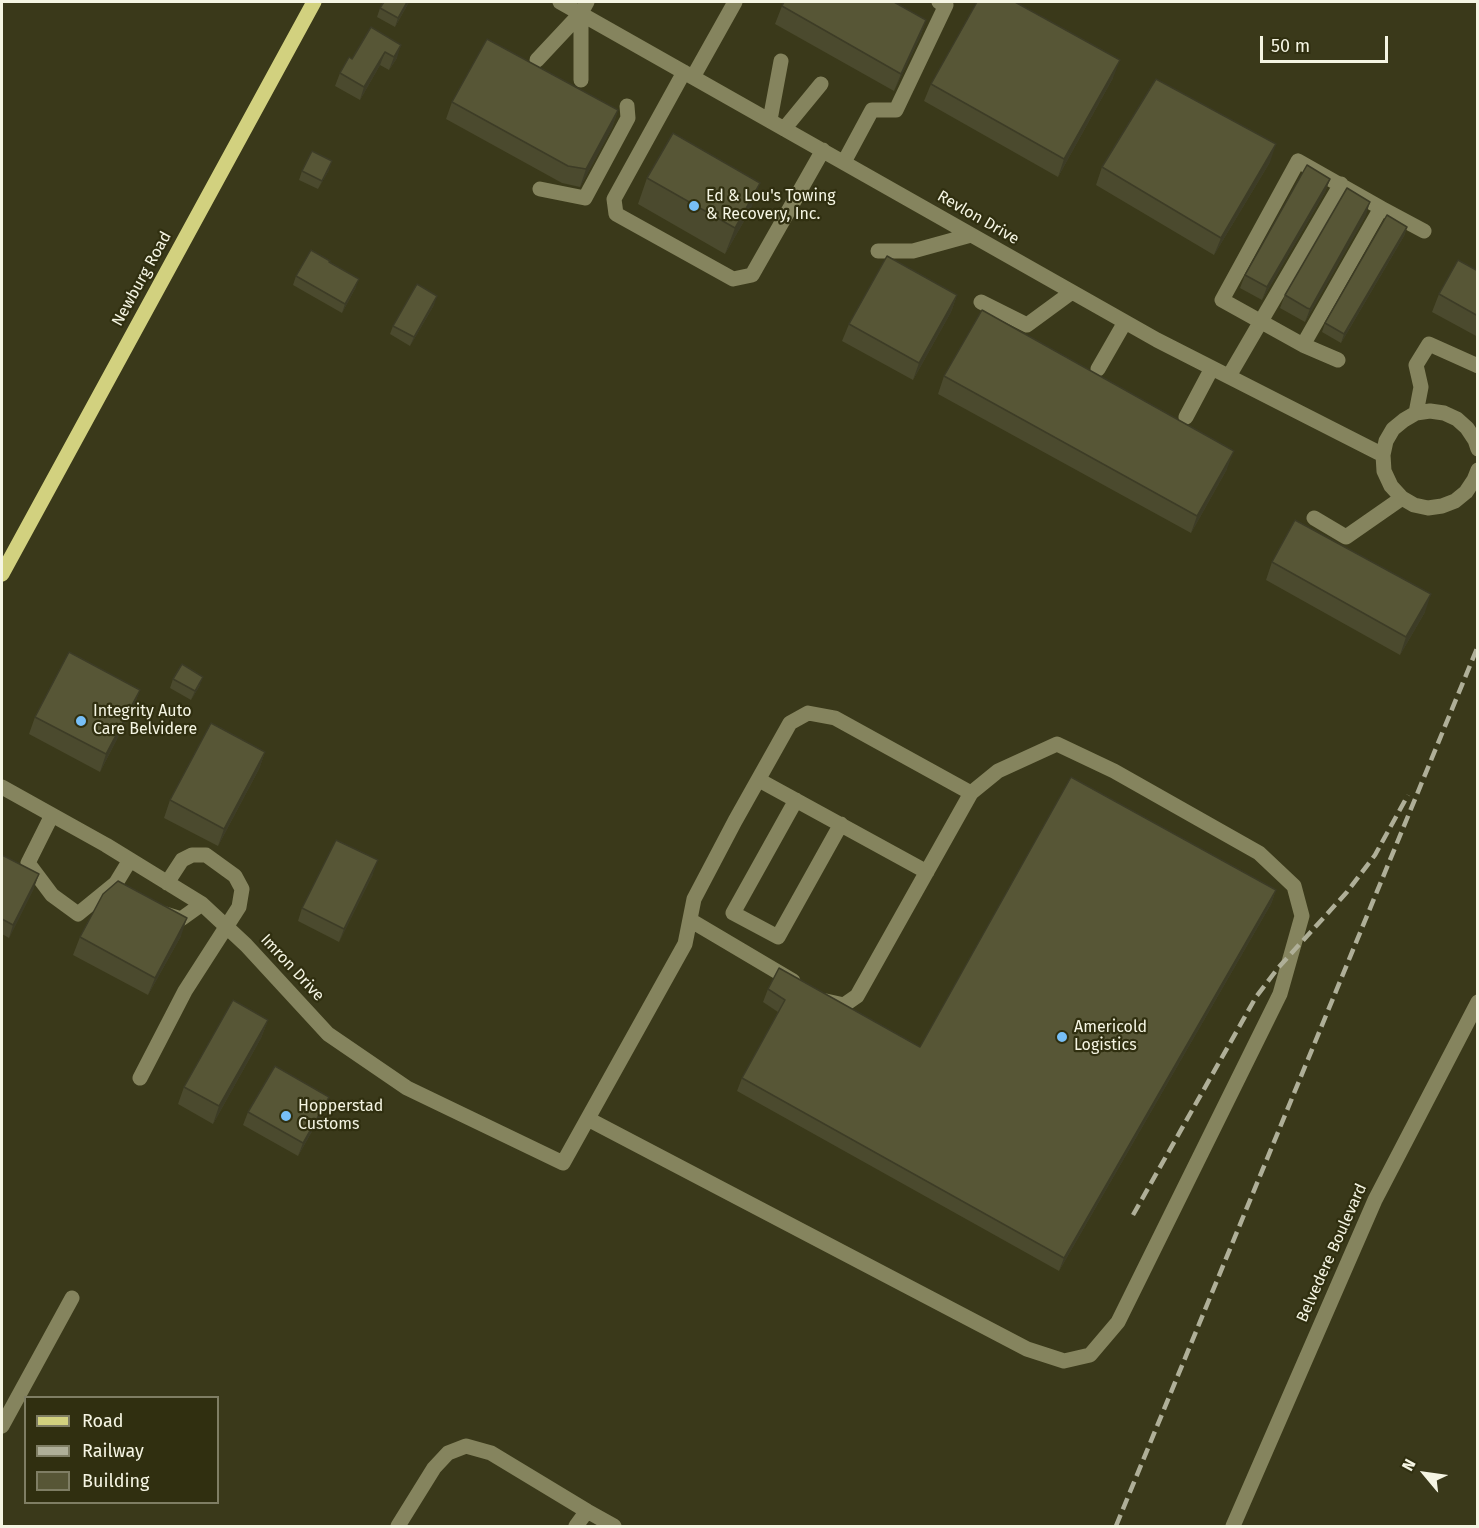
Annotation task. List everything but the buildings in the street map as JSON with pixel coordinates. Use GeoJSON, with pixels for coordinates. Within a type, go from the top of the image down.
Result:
{"type":"FeatureCollection","features":[{"type":"Feature","properties":{"kind":"main road","name":"Newburg Road"},"geometry":{"type":"LineString","coordinates":[[2,574],[314,2]]}},
{"type":"Feature","properties":{"kind":"street","name":"Revlon Drive"},"geometry":{"type":"LineString","coordinates":[[560,2],[584,7],[688,74],[1125,322],[1383,455]]}},
{"type":"Feature","properties":{"kind":"street"},"geometry":{"type":"LineString","coordinates":[[735,2],[688,74],[614,199],[616,214],[733,279],[752,275],[823,150]]}},
{"type":"Feature","properties":{"kind":"street"},"geometry":{"type":"LineString","coordinates":[[844,162],[872,110],[896,110],[946,5],[939,2]]}},
{"type":"Feature","properties":{"kind":"street"},"geometry":{"type":"LineString","coordinates":[[537,60],[584,7]]}},
{"type":"Feature","properties":{"kind":"street"},"geometry":{"type":"LineString","coordinates":[[581,80],[584,7]]}},
{"type":"Feature","properties":{"kind":"street"},"geometry":{"type":"LineString","coordinates":[[770,120],[781,61]]}},
{"type":"Feature","properties":{"kind":"street"},"geometry":{"type":"LineString","coordinates":[[784,129],[821,84]]}},
{"type":"Feature","properties":{"kind":"street"},"geometry":{"type":"LineString","coordinates":[[540,189],[585,198],[628,117],[627,106]]}},
{"type":"Feature","properties":{"kind":"street"},"geometry":{"type":"LineString","coordinates":[[1338,360],[1303,345],[1222,300],[1298,161],[1424,231]]}},
{"type":"Feature","properties":{"kind":"street"},"geometry":{"type":"LineString","coordinates":[[1229,376],[1341,184]]}},
{"type":"Feature","properties":{"kind":"street"},"geometry":{"type":"LineString","coordinates":[[1303,345],[1381,208]]}},
{"type":"Feature","properties":{"kind":"street"},"geometry":{"type":"LineString","coordinates":[[878,250],[913,252],[971,235]]}},
{"type":"Feature","properties":{"kind":"street"},"geometry":{"type":"LineString","coordinates":[[981,302],[1027,326],[1072,292]]}},
{"type":"Feature","properties":{"kind":"street"},"geometry":{"type":"LineString","coordinates":[[1098,369],[1125,322]]}},
{"type":"Feature","properties":{"kind":"street"},"geometry":{"type":"LineString","coordinates":[[1416,413],[1421,387],[1416,365],[1429,344],[1478,366]]}},
{"type":"Feature","properties":{"kind":"street"},"geometry":{"type":"LineString","coordinates":[[1186,417],[1212,368]]}},
{"type":"Feature","properties":{"kind":"street"},"geometry":{"type":"LineString","coordinates":[[1478,449],[1467,428],[1457,419],[1444,413],[1430,411],[1416,413],[1394,429],[1386,441],[1383,455],[1384,471],[1391,486],[1402,498],[1414,505],[1428,508],[1455,501],[1466,492],[1478,470]]}},
{"type":"Feature","properties":{"kind":"street"},"geometry":{"type":"LineString","coordinates":[[1314,518],[1346,537],[1402,498]]}},
{"type":"Feature","properties":{"kind":"street"},"geometry":{"type":"LineString","coordinates":[[690,920],[831,1003],[844,1005],[857,996],[971,793],[998,771],[1057,744],[1114,771],[1259,853],[1294,886],[1302,916],[1280,994],[1118,1322],[1090,1355],[1064,1361],[1027,1350],[588,1119],[685,944],[694,899],[790,723],[808,713],[835,718],[971,793]]}},
{"type":"Feature","properties":{"kind":"street"},"geometry":{"type":"LineString","coordinates":[[759,780],[927,872]]}},
{"type":"Feature","properties":{"kind":"street","name":"Imron Drive"},"geometry":{"type":"LineString","coordinates":[[2,787],[202,904],[246,945],[328,1034],[407,1088],[563,1163],[588,1119]]}},
{"type":"Feature","properties":{"kind":"street"},"geometry":{"type":"LineString","coordinates":[[796,800],[733,913],[778,938],[841,824]]}},
{"type":"Feature","properties":{"kind":"street"},"geometry":{"type":"LineString","coordinates":[[52,815],[28,863],[52,895],[78,914],[118,887],[130,860]]}},
{"type":"Feature","properties":{"kind":"street"},"geometry":{"type":"LineString","coordinates":[[140,1078],[185,991],[239,907],[242,889],[235,876],[206,855],[192,855],[182,860],[167,883]]}},
{"type":"Feature","properties":{"kind":"street"},"geometry":{"type":"LineString","coordinates":[[151,910],[181,919],[202,904]]}},
{"type":"Feature","properties":{"kind":"street","name":"Belvedere Boulevard"},"geometry":{"type":"LineString","coordinates":[[1233,1527],[1375,1200],[1478,1002]]}},
{"type":"Feature","properties":{"kind":"street"},"geometry":{"type":"LineString","coordinates":[[2,1426],[72,1298]]}},
{"type":"Feature","properties":{"kind":"street"},"geometry":{"type":"LineString","coordinates":[[398,1527],[434,1468],[448,1453],[466,1446],[490,1453],[614,1527]]}},
{"type":"Feature","properties":{"kind":"street"},"geometry":{"type":"LineString","coordinates":[[576,1527],[587,1511]]}},
{"type":"Feature","properties":{"kind":"railway"},"geometry":{"type":"LineString","coordinates":[[1116,1526],[1478,646]]}},
{"type":"Feature","properties":{"kind":"railway"},"geometry":{"type":"LineString","coordinates":[[1133,1215],[1256,997],[1278,968],[1347,892],[1375,855],[1408,795]]}},
{"type":"Feature","properties":{"kind":"place","name":"Ed & Lou's Towing & Recovery, Inc."},"geometry":{"type":"Point","coordinates":[694,206]}},
{"type":"Feature","properties":{"kind":"place","name":"Integrity Auto Care Belvidere"},"geometry":{"type":"Point","coordinates":[81,721]}},
{"type":"Feature","properties":{"kind":"place","name":"Americold Logistics"},"geometry":{"type":"Point","coordinates":[1062,1037]}},
{"type":"Feature","properties":{"kind":"place","name":"Hopperstad Customs"},"geometry":{"type":"Point","coordinates":[286,1116]}}]}
